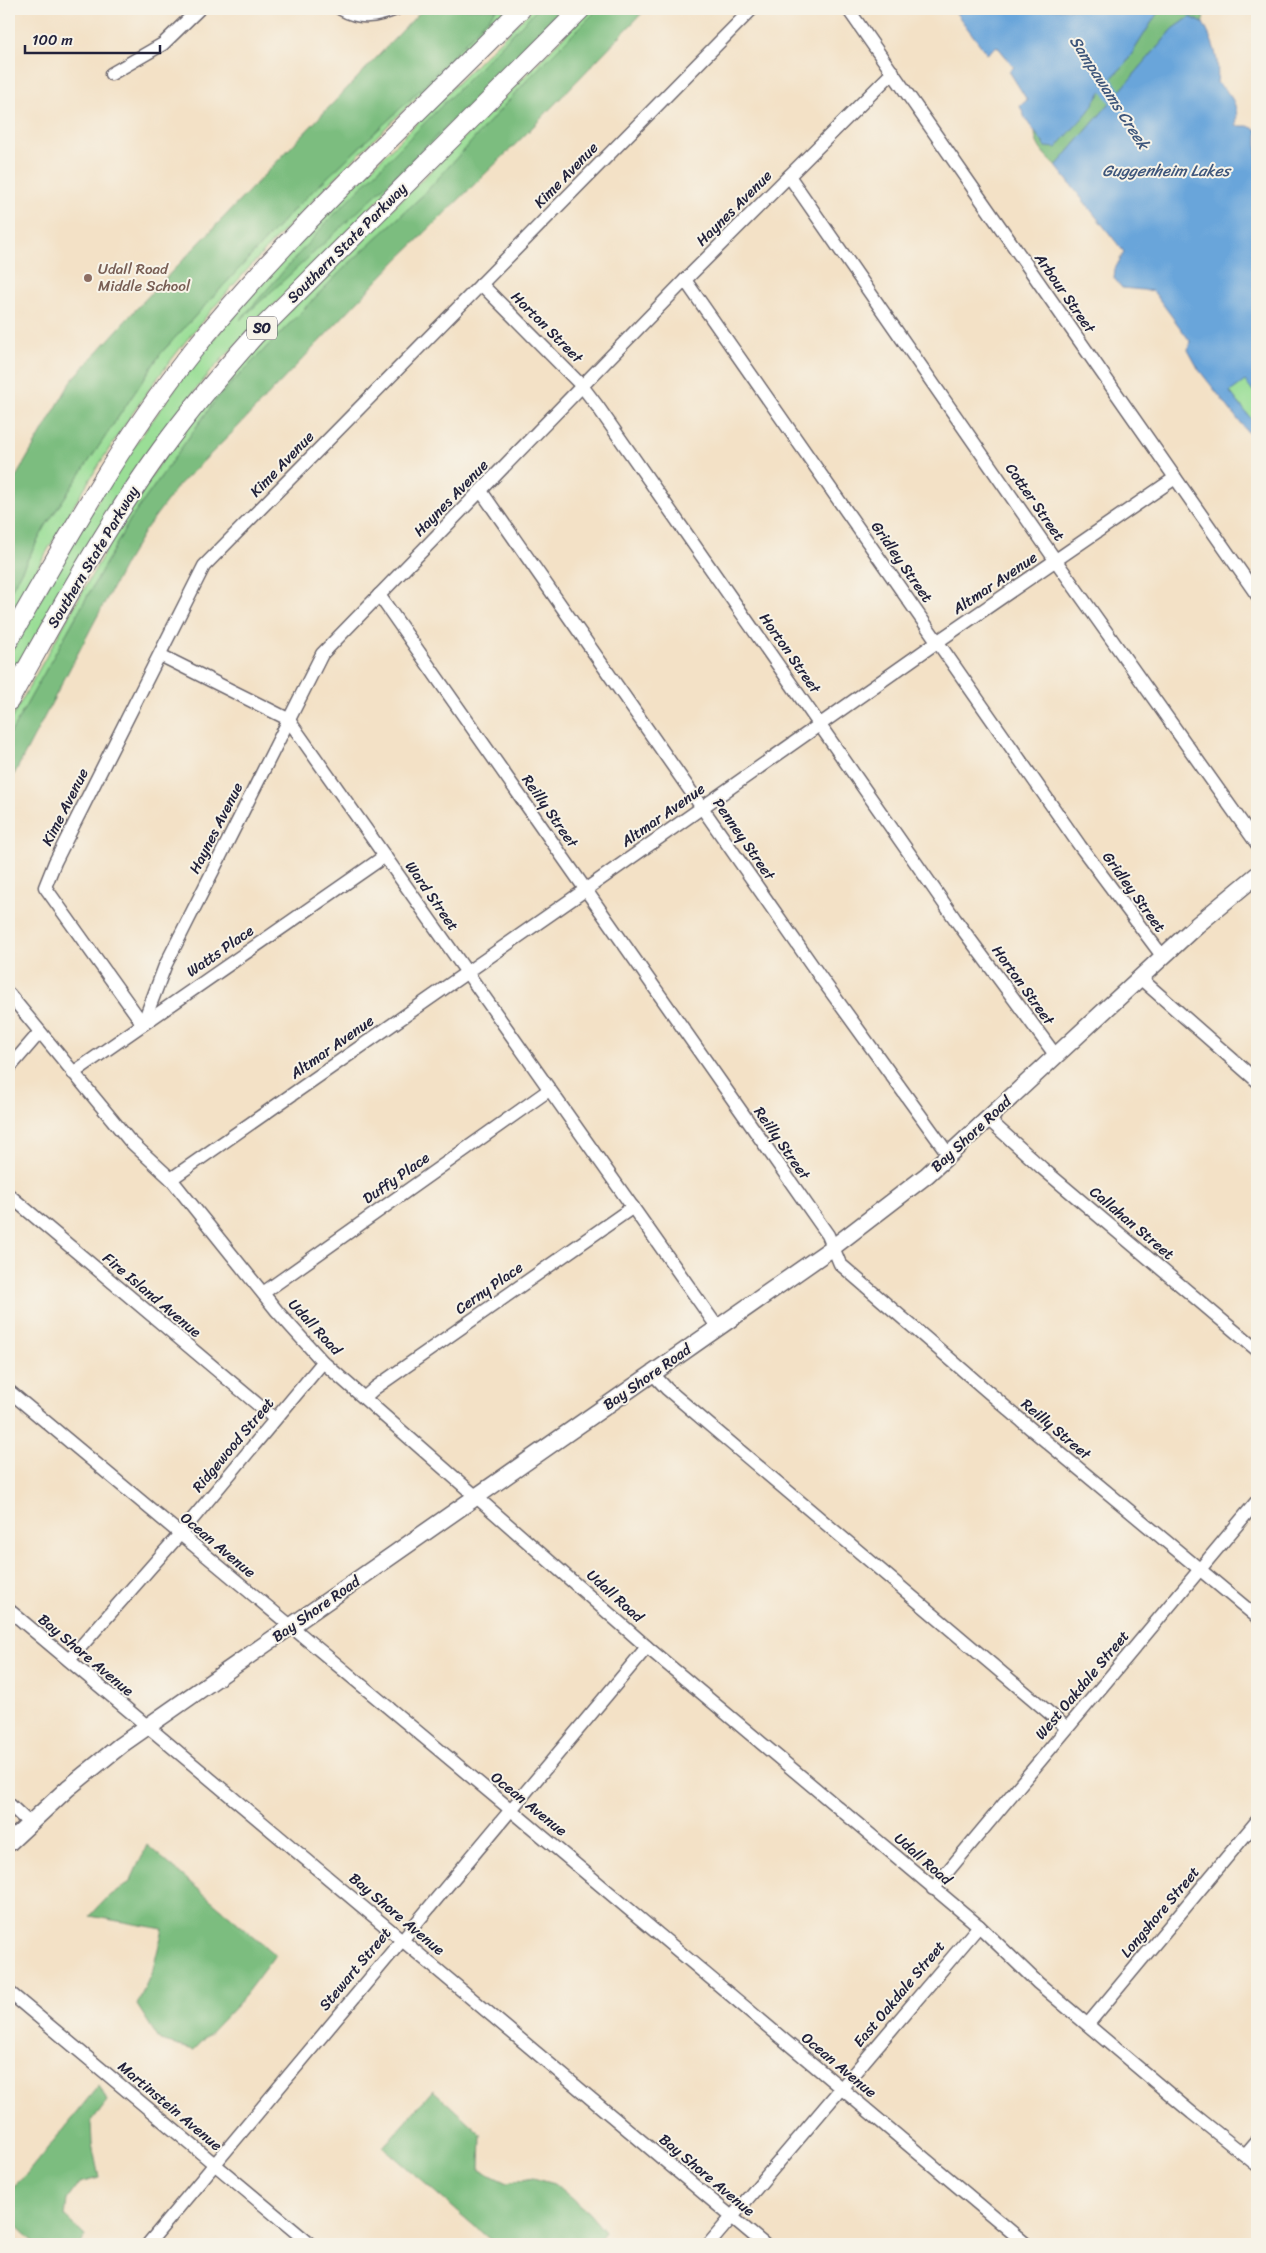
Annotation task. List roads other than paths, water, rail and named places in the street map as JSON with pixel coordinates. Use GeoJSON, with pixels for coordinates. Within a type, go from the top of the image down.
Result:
{"type":"FeatureCollection","features":[{"type":"Feature","properties":{"kind":"highway","name":"Southern State Parkway"},"geometry":{"type":"LineString","coordinates":[[9,640],[118,455],[160,394],[200,342],[243,291],[305,225],[521,9]]}},
{"type":"Feature","properties":{"kind":"highway","name":"Southern State Parkway"},"geometry":{"type":"LineString","coordinates":[[9,701],[120,511],[161,450],[211,385],[255,335],[581,9]]}},
{"type":"Feature","properties":{"kind":"main road","name":"Bay Shore Road"},"geometry":{"type":"LineString","coordinates":[[9,1843],[29,1823],[96,1765],[147,1727],[832,1248],[895,1201],[949,1155],[1216,909],[1257,875]]}},
{"type":"Feature","properties":{"kind":"street"},"geometry":{"type":"LineString","coordinates":[[111,74],[163,44],[199,9]]}},
{"type":"Feature","properties":{"kind":"street"},"geometry":{"type":"LineString","coordinates":[[341,9],[366,18],[396,9]]}},
{"type":"Feature","properties":{"kind":"street","name":"Kime Avenue"},"geometry":{"type":"LineString","coordinates":[[143,1024],[45,887],[54,862],[204,566],[752,9]]}},
{"type":"Feature","properties":{"kind":"street","name":"Arbour Street"},"geometry":{"type":"LineString","coordinates":[[848,9],[1257,595]]}},
{"type":"Feature","properties":{"kind":"street","name":"Haynes Avenue"},"geometry":{"type":"LineString","coordinates":[[143,1024],[165,966],[322,654],[582,386],[893,72]]}},
{"type":"Feature","properties":{"kind":"street","name":"Cotter Street"},"geometry":{"type":"LineString","coordinates":[[789,176],[1056,561],[1257,844]]}},
{"type":"Feature","properties":{"kind":"street","name":"Gridley Street"},"geometry":{"type":"LineString","coordinates":[[686,280],[1080,846],[1163,957]]}},
{"type":"Feature","properties":{"kind":"street","name":"Horton Street"},"geometry":{"type":"LineString","coordinates":[[481,284],[582,386],[955,919],[1056,1056]]}},
{"type":"Feature","properties":{"kind":"street","name":"Altmar Avenue"},"geometry":{"type":"LineString","coordinates":[[170,1179],[937,642],[1175,478]]}},
{"type":"Feature","properties":{"kind":"street","name":"Penney Street"},"geometry":{"type":"LineString","coordinates":[[481,491],[702,808],[949,1155]]}},
{"type":"Feature","properties":{"kind":"street","name":"Reilly Street"},"geometry":{"type":"LineString","coordinates":[[379,595],[828,1235],[832,1248],[842,1266],[1030,1428],[1257,1617]]}},
{"type":"Feature","properties":{"kind":"street","name":"Ward Street"},"geometry":{"type":"LineString","coordinates":[[160,655],[288,719],[718,1328]]}},
{"type":"Feature","properties":{"kind":"street","name":"Watts Place"},"geometry":{"type":"LineString","coordinates":[[73,1073],[385,856]]}},
{"type":"Feature","properties":{"kind":"street"},"geometry":{"type":"LineString","coordinates":[[1140,978],[1257,1082]]}},
{"type":"Feature","properties":{"kind":"street","name":"Udall Road"},"geometry":{"type":"LineString","coordinates":[[9,994],[129,1140],[170,1179],[263,1293],[323,1362],[647,1647],[768,1747],[932,1889],[978,1926],[1038,1983],[1192,2113],[1257,2165]]}},
{"type":"Feature","properties":{"kind":"street"},"geometry":{"type":"LineString","coordinates":[[9,1068],[40,1032]]}},
{"type":"Feature","properties":{"kind":"street","name":"Duffy Place"},"geometry":{"type":"LineString","coordinates":[[263,1293],[549,1090]]}},
{"type":"Feature","properties":{"kind":"street","name":"Callahan Street"},"geometry":{"type":"LineString","coordinates":[[988,1118],[1042,1168],[1257,1350]]}},
{"type":"Feature","properties":{"kind":"street","name":"Fire Island Avenue"},"geometry":{"type":"LineString","coordinates":[[9,1195],[275,1419]]}},
{"type":"Feature","properties":{"kind":"street","name":"Cerny Place"},"geometry":{"type":"LineString","coordinates":[[365,1397],[375,1388],[633,1207]]}},
{"type":"Feature","properties":{"kind":"street","name":"Ridgewood Street"},"geometry":{"type":"LineString","coordinates":[[68,1660],[180,1534],[323,1362]]}},
{"type":"Feature","properties":{"kind":"street"},"geometry":{"type":"LineString","coordinates":[[652,1373],[667,1389],[1068,1728]]}},
{"type":"Feature","properties":{"kind":"street","name":"Ocean Avenue"},"geometry":{"type":"LineString","coordinates":[[9,1391],[510,1809],[1026,2244]]}},
{"type":"Feature","properties":{"kind":"street","name":"West Oakdale Street"},"geometry":{"type":"LineString","coordinates":[[932,1889],[1257,1501]]}},
{"type":"Feature","properties":{"kind":"street","name":"Bay Shore Avenue"},"geometry":{"type":"LineString","coordinates":[[9,1610],[764,2244]]}},
{"type":"Feature","properties":{"kind":"street","name":"Stewart Street"},"geometry":{"type":"LineString","coordinates":[[148,2244],[647,1647]]}},
{"type":"Feature","properties":{"kind":"street"},"geometry":{"type":"LineString","coordinates":[[9,1804],[29,1823]]}},
{"type":"Feature","properties":{"kind":"street","name":"Longshore Street"},"geometry":{"type":"LineString","coordinates":[[1088,2024],[1257,1821]]}},
{"type":"Feature","properties":{"kind":"street","name":"East Oakdale Street"},"geometry":{"type":"LineString","coordinates":[[710,2244],[978,1926]]}},
{"type":"Feature","properties":{"kind":"street","name":"Martinstein Avenue"},"geometry":{"type":"LineString","coordinates":[[9,1992],[310,2244]]}},
{"type":"Feature","properties":{"kind":"street"},"geometry":{"type":"LineString","coordinates":[[1245,2155],[1257,2141]]}},
{"type":"Feature","properties":{"kind":"water","name":"Guggenheim Lakes"},"geometry":{"type":"Polygon","coordinates":[[[953,9],[1160,9],[1126,63],[1106,84],[1088,112],[1056,148],[1046,147],[1026,120],[1020,106],[1027,100],[1009,71],[1014,67],[997,46],[987,54],[953,9]]]}},
{"type":"Feature","properties":{"kind":"water","name":"Guggenheim Lakes"},"geometry":{"type":"Polygon","coordinates":[[[1190,17],[1203,23],[1210,38],[1217,60],[1217,83],[1234,102],[1237,113],[1236,126],[1248,126],[1257,130],[1257,396],[1245,381],[1230,392],[1252,420],[1257,417],[1257,444],[1199,370],[1188,350],[1190,341],[1153,291],[1122,288],[1114,278],[1115,269],[1124,252],[1056,166],[1173,29],[1190,17]]]}},
{"type":"Feature","properties":{"kind":"waterway","name":"Sampawams Creek"},"geometry":{"type":"LineString","coordinates":[[1094,66],[1127,114]]}},
{"type":"Feature","properties":{"kind":"place","name":"Udall Road Middle School"},"geometry":{"type":"Point","coordinates":[88,278]}}]}
